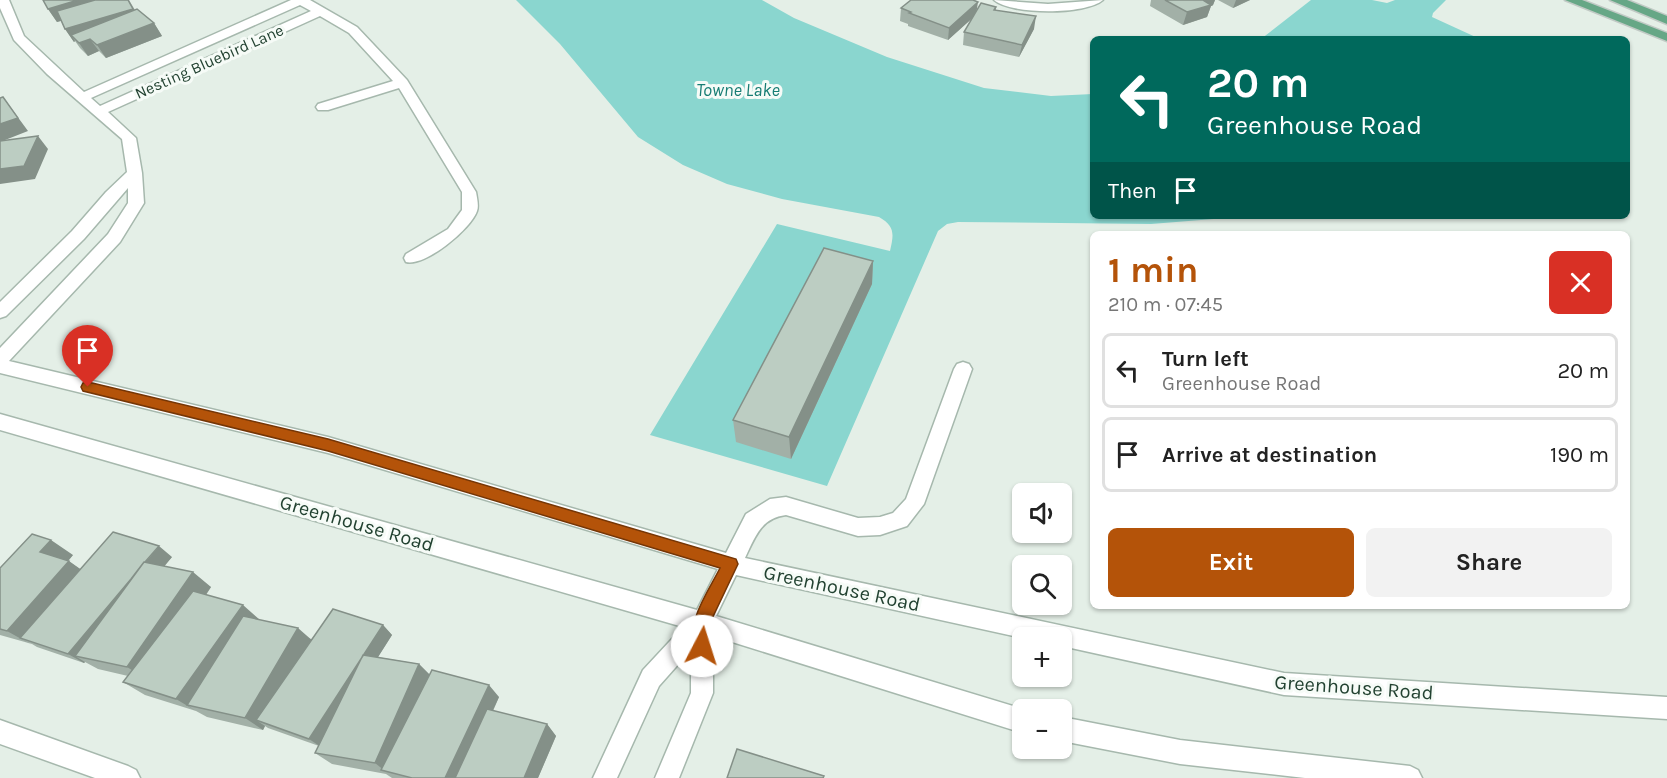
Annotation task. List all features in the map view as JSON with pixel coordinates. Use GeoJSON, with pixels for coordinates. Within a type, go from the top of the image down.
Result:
{"type":"FeatureCollection","features":[{"type":"Feature","properties":{"kind":"main road"},"geometry":{"type":"LineString","coordinates":[[1571,0],[1667,37]]}},
{"type":"Feature","properties":{"kind":"main road"},"geometry":{"type":"LineString","coordinates":[[1616,0],[1667,20]]}},
{"type":"Feature","properties":{"kind":"street"},"geometry":{"type":"LineString","coordinates":[[0,360],[114,237],[136,204],[135,173],[129,138],[52,71],[18,37],[3,0]]}},
{"type":"Feature","properties":{"kind":"street"},"geometry":{"type":"LineString","coordinates":[[301,0],[353,30],[402,83],[469,192],[471,210],[454,233],[412,258]]}},
{"type":"Feature","properties":{"kind":"street","name":"Nesting Bluebird Lane"},"geometry":{"type":"LineString","coordinates":[[83,97],[301,0]]}},
{"type":"Feature","properties":{"kind":"street"},"geometry":{"type":"LineString","coordinates":[[1000,0],[1026,8],[1049,9],[1079,6],[1097,0]]}},
{"type":"Feature","properties":{"kind":"street","name":"Nesting Bluebird Lane"},"geometry":{"type":"LineString","coordinates":[[100,111],[319,12]]}},
{"type":"Feature","properties":{"kind":"street"},"geometry":{"type":"LineString","coordinates":[[323,107],[402,83]]}},
{"type":"Feature","properties":{"kind":"street"},"geometry":{"type":"LineString","coordinates":[[0,312],[78,234],[111,195],[135,173]]}},
{"type":"Feature","properties":{"kind":"street","name":"Greenhouse Road"},"geometry":{"type":"LineString","coordinates":[[0,366],[328,445],[730,564],[1284,684],[1667,708]]}},
{"type":"Feature","properties":{"kind":"street"},"geometry":{"type":"LineString","coordinates":[[605,778],[651,678],[702,622],[753,520],[770,508],[786,506],[858,527],[880,526],[900,520],[914,504],[963,369]]}},
{"type":"Feature","properties":{"kind":"street","name":"Greenhouse Road"},"geometry":{"type":"LineString","coordinates":[[0,422],[702,622],[1012,718]]}},
{"type":"Feature","properties":{"kind":"street"},"geometry":{"type":"LineString","coordinates":[[667,778],[702,693],[702,622]]}},
{"type":"Feature","properties":{"kind":"street"},"geometry":{"type":"LineString","coordinates":[[1072,731],[1180,752],[1410,778]]}},
{"type":"Feature","properties":{"kind":"street"},"geometry":{"type":"LineString","coordinates":[[0,732],[128,778]]}},
{"type":"Feature","properties":{"kind":"water","name":"Towne Lake"},"geometry":{"type":"Polygon","coordinates":[[[516,0],[762,0],[794,18],[887,57],[984,88],[1051,96],[1090,94],[1090,219],[1214,219],[1151,224],[958,222],[947,224],[938,231],[827,486],[650,435],[777,224],[890,251],[891,227],[879,217],[782,199],[727,184],[683,165],[638,137],[560,44],[516,0]]]}},
{"type":"Feature","properties":{"kind":"water"},"geometry":{"type":"Polygon","coordinates":[[[1311,0],[1372,0],[1387,3],[1395,0],[1446,0],[1432,17],[1473,36],[1265,36],[1311,0]]]}},
{"type":"Feature","properties":{"kind":"building"},"geometry":{"type":"Polygon","coordinates":[[[43,0],[78,0],[48,9],[43,0]]]}},
{"type":"Feature","properties":{"kind":"building"},"geometry":{"type":"Polygon","coordinates":[[[95,0],[128,0],[133,9],[65,29],[57,11],[95,0]]]}},
{"type":"Feature","properties":{"kind":"building"},"geometry":{"type":"Polygon","coordinates":[[[911,0],[973,0],[978,2],[949,28],[901,8],[911,0]]]}},
{"type":"Feature","properties":{"kind":"building"},"geometry":{"type":"Polygon","coordinates":[[[1165,0],[1203,0],[1211,5],[1187,12],[1165,0]]]}},
{"type":"Feature","properties":{"kind":"building"},"geometry":{"type":"Polygon","coordinates":[[[981,3],[996,7],[994,10],[1036,16],[1022,45],[964,32],[981,3]]]}},
{"type":"Feature","properties":{"kind":"building"},"geometry":{"type":"Polygon","coordinates":[[[137,9],[154,23],[97,45],[90,39],[79,43],[71,35],[137,9]]]}},
{"type":"Feature","properties":{"kind":"building"},"geometry":{"type":"Polygon","coordinates":[[[3,97],[18,118],[0,124],[0,98],[3,97]]]}},
{"type":"Feature","properties":{"kind":"building"},"geometry":{"type":"Polygon","coordinates":[[[38,136],[24,166],[0,169],[0,141],[38,136]]]}},
{"type":"Feature","properties":{"kind":"building"},"geometry":{"type":"Polygon","coordinates":[[[824,248],[873,261],[789,437],[733,420],[824,248]]]}},
{"type":"Feature","properties":{"kind":"building"},"geometry":{"type":"Polygon","coordinates":[[[113,532],[159,546],[68,654],[20,638],[113,532]]]}},
{"type":"Feature","properties":{"kind":"building"},"geometry":{"type":"Polygon","coordinates":[[[32,534],[51,540],[40,552],[69,561],[7,631],[0,629],[0,568],[32,534]]]}},
{"type":"Feature","properties":{"kind":"building"},"geometry":{"type":"Polygon","coordinates":[[[144,562],[193,572],[127,667],[75,656],[144,562]]]}},
{"type":"Feature","properties":{"kind":"building"},"geometry":{"type":"Polygon","coordinates":[[[193,591],[243,605],[176,699],[123,682],[193,591]]]}},
{"type":"Feature","properties":{"kind":"building"},"geometry":{"type":"Polygon","coordinates":[[[333,609],[383,625],[309,739],[256,720],[333,609]]]}},
{"type":"Feature","properties":{"kind":"building"},"geometry":{"type":"Polygon","coordinates":[[[243,616],[298,628],[245,718],[187,705],[243,616]]]}},
{"type":"Feature","properties":{"kind":"building"},"geometry":{"type":"Polygon","coordinates":[[[363,655],[419,664],[375,763],[315,753],[363,655]]]}},
{"type":"Feature","properties":{"kind":"building"},"geometry":{"type":"Polygon","coordinates":[[[432,670],[489,685],[445,778],[412,778],[381,770],[432,670]]]}},
{"type":"Feature","properties":{"kind":"building"},"geometry":{"type":"Polygon","coordinates":[[[487,709],[547,724],[524,778],[455,778],[487,709]]]}},
{"type":"Feature","properties":{"kind":"building"},"geometry":{"type":"Polygon","coordinates":[[[737,749],[824,776],[823,778],[727,778],[737,749]]]}},
{"type":"Feature","properties":{"kind":"route"},"geometry":{"type":"LineString","coordinates":[[88,387],[328,445],[730,564],[702,622],[702,646]]}}]}
